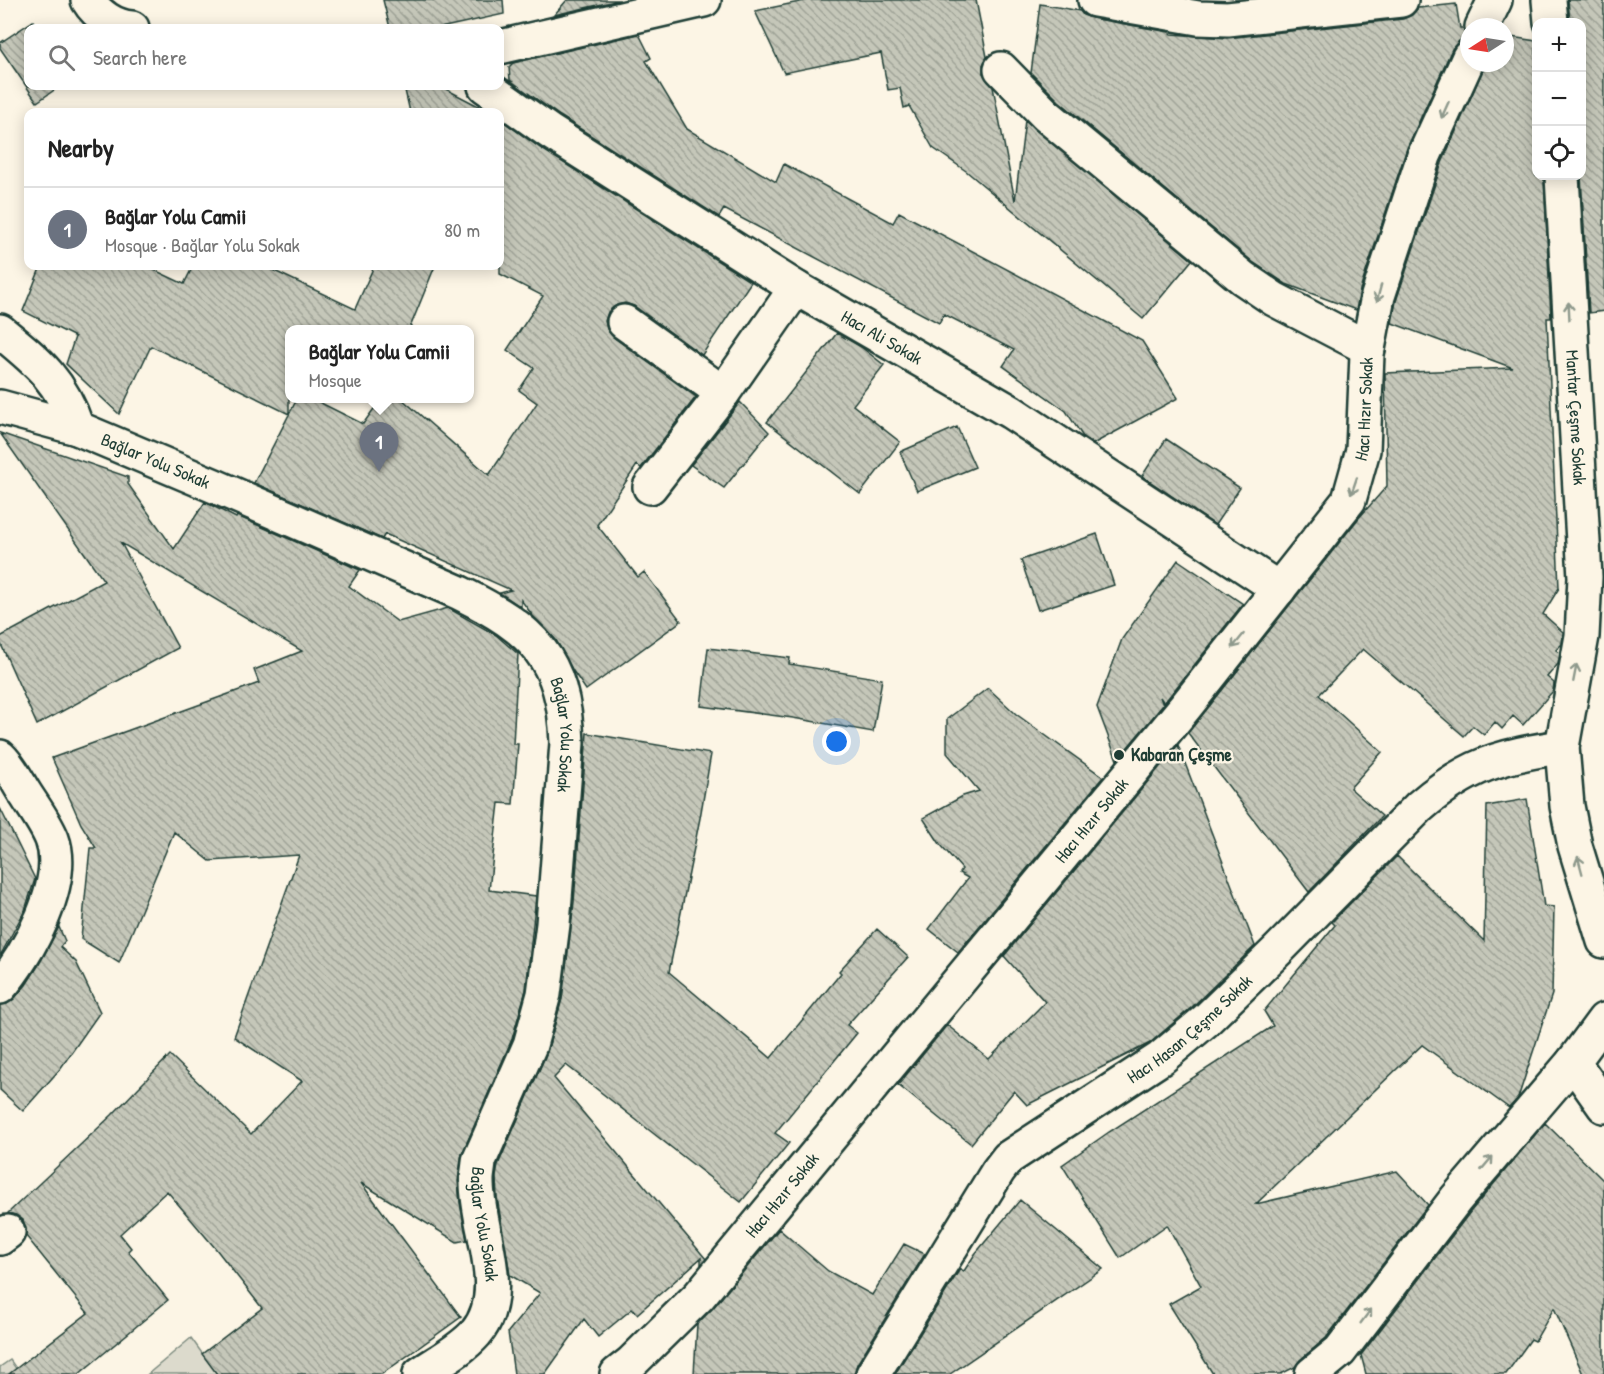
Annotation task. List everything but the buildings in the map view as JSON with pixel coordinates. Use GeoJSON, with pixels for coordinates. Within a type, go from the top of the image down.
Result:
{"type":"FeatureCollection","features":[{"type":"Feature","properties":{"kind":"street"},"geometry":{"type":"LineString","coordinates":[[88,0],[99,14],[119,24]]}},
{"type":"Feature","properties":{"kind":"street"},"geometry":{"type":"LineString","coordinates":[[504,46],[704,0]]}},
{"type":"Feature","properties":{"kind":"street"},"geometry":{"type":"LineString","coordinates":[[1095,0],[1186,17],[1228,19],[1401,0]]}},
{"type":"Feature","properties":{"kind":"street"},"geometry":{"type":"LineString","coordinates":[[1486,18],[1495,0]]}},
{"type":"Feature","properties":{"kind":"street"},"geometry":{"type":"LineString","coordinates":[[1549,0],[1551,18]]}},
{"type":"Feature","properties":{"kind":"street"},"geometry":{"type":"LineString","coordinates":[[1001,69],[1046,115],[1243,278],[1274,299],[1368,348]]}},
{"type":"Feature","properties":{"kind":"street","name":"Hacı Hızır Sokak"},"geometry":{"type":"LineString","coordinates":[[617,1374],[699,1296],[1279,590],[1349,500],[1363,450],[1368,348],[1378,296],[1424,156],[1462,72]]}},
{"type":"Feature","properties":{"kind":"street","name":"Hacı Ali Sokak"},"geometry":{"type":"LineString","coordinates":[[490,90],[550,132],[796,288],[1011,412],[1279,590]]}},
{"type":"Feature","properties":{"kind":"street","name":"Mantar Çeşme Sokak"},"geometry":{"type":"LineString","coordinates":[[1562,180],[1585,577],[1582,636],[1562,747],[1567,806],[1575,846],[1604,941]]}},
{"type":"Feature","properties":{"kind":"street"},"geometry":{"type":"LineString","coordinates":[[650,487],[723,393],[796,288]]}},
{"type":"Feature","properties":{"kind":"street"},"geometry":{"type":"LineString","coordinates":[[624,322],[723,393]]}},
{"type":"Feature","properties":{"kind":"street"},"geometry":{"type":"LineString","coordinates":[[0,331],[52,378],[64,394],[77,428]]}},
{"type":"Feature","properties":{"kind":"street","name":"Bağlar Yolu Sokak"},"geometry":{"type":"LineString","coordinates":[[0,407],[77,428],[460,593],[497,611],[516,625],[532,640],[549,663],[560,689],[566,715],[567,742],[553,924],[544,994],[530,1045],[480,1161],[477,1181],[492,1296],[487,1316],[476,1332],[461,1347],[420,1374]]}},
{"type":"Feature","properties":{"kind":"street","name":"Hacı Hasan Çeşme Sokak"},"geometry":{"type":"LineString","coordinates":[[873,1374],[1008,1158],[1161,1058],[1183,1040],[1278,950],[1442,786],[1477,767],[1519,753],[1562,747]]}},
{"type":"Feature","properties":{"kind":"street"},"geometry":{"type":"LineString","coordinates":[[0,757],[35,809],[52,840],[56,868],[50,895],[31,943],[0,987]]}},
{"type":"Feature","properties":{"kind":"street"},"geometry":{"type":"LineString","coordinates":[[1312,1374],[1343,1362],[1456,1199],[1573,1062],[1604,1020]]}},
{"type":"Feature","properties":{"kind":"street"},"geometry":{"type":"LineString","coordinates":[[1573,1062],[1604,1106]]}},
{"type":"Feature","properties":{"kind":"shaded area"},"geometry":{"type":"Polygon","coordinates":[[[191,1338],[217,1374],[148,1374],[191,1338]]]}},
{"type":"Feature","properties":{"kind":"shaded area"},"geometry":{"type":"Polygon","coordinates":[[[10,1360],[20,1374],[0,1374],[0,1367],[10,1360]]]}},
{"type":"Feature","properties":{"kind":"place","name":"Bağlar Yolu Camii"},"geometry":{"type":"Point","coordinates":[379,472]}},
{"type":"Feature","properties":{"kind":"place","name":"Kabaran Çeşme"},"geometry":{"type":"Point","coordinates":[1119,755]}}]}
